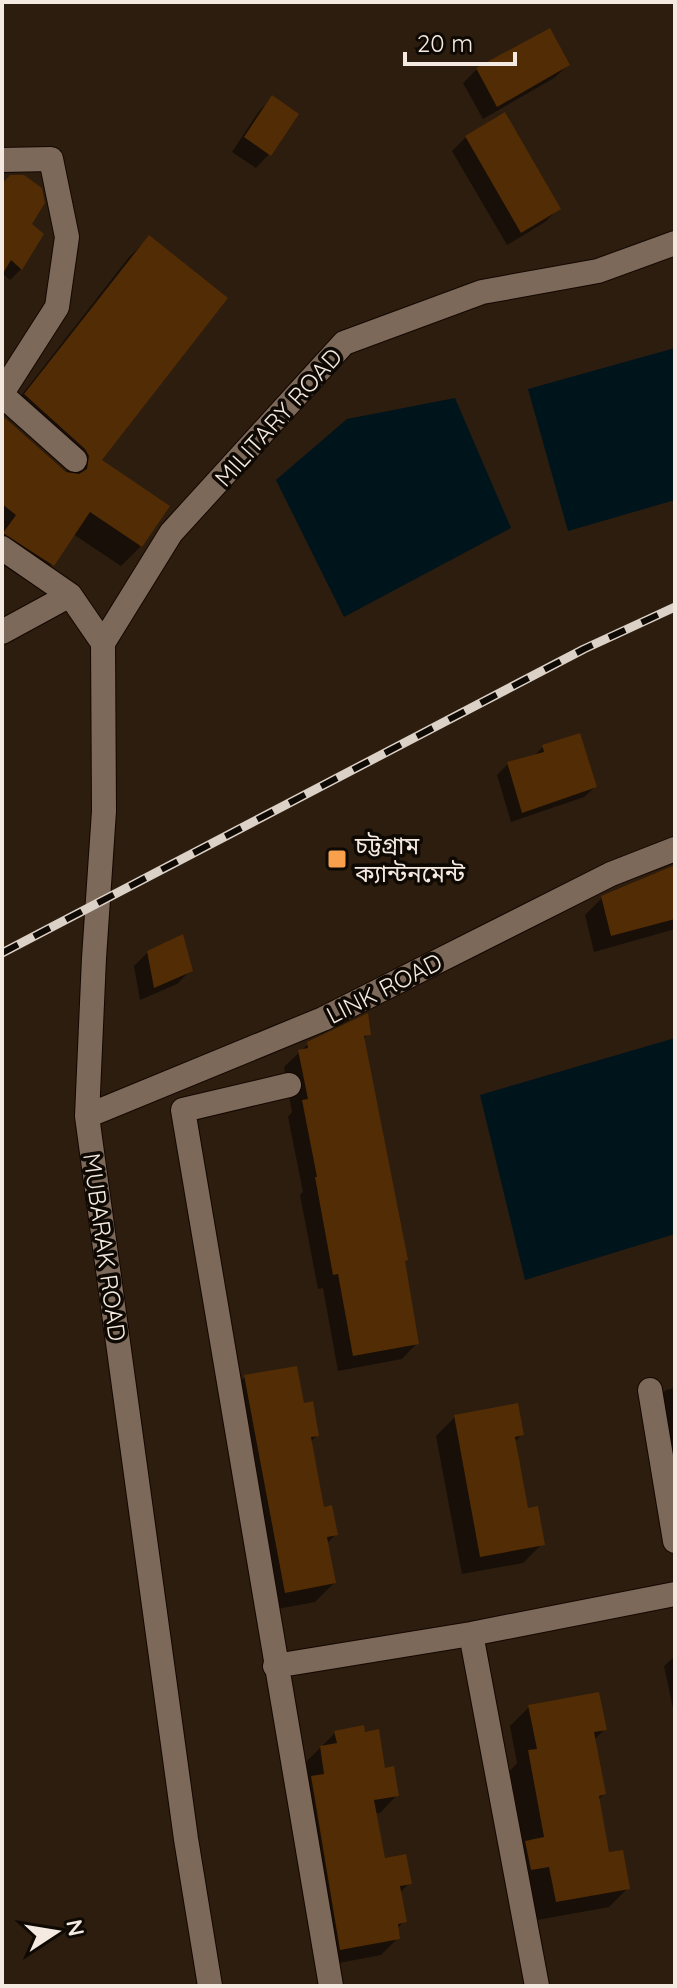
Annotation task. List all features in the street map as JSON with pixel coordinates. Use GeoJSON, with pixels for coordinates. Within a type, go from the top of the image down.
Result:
{"type":"FeatureCollection","features":[{"type":"Feature","properties":{"kind":"street"},"geometry":{"type":"LineString","coordinates":[[2,160],[51,159],[67,237],[57,307],[2,394],[75,460]]}},
{"type":"Feature","properties":{"kind":"street","name":"MILITARY ROAD"},"geometry":{"type":"LineString","coordinates":[[103,643],[171,533],[344,343],[482,292],[598,271],[675,243]]}},
{"type":"Feature","properties":{"kind":"street"},"geometry":{"type":"LineString","coordinates":[[2,548],[70,595],[103,643]]}},
{"type":"Feature","properties":{"kind":"street"},"geometry":{"type":"LineString","coordinates":[[2,632],[70,595]]}},
{"type":"Feature","properties":{"kind":"street","name":"MUBARAK ROAD"},"geometry":{"type":"LineString","coordinates":[[103,643],[104,811],[87,1116],[186,1839],[210,1986]]}},
{"type":"Feature","properties":{"kind":"street","name":"LINK ROAD"},"geometry":{"type":"LineString","coordinates":[[87,1116],[323,1019],[611,874],[675,849]]}},
{"type":"Feature","properties":{"kind":"street"},"geometry":{"type":"LineString","coordinates":[[289,1085],[183,1110],[331,1986]]}},
{"type":"Feature","properties":{"kind":"street"},"geometry":{"type":"LineString","coordinates":[[650,1390],[675,1541]]}},
{"type":"Feature","properties":{"kind":"street"},"geometry":{"type":"LineString","coordinates":[[275,1666],[471,1634],[675,1594]]}},
{"type":"Feature","properties":{"kind":"street"},"geometry":{"type":"LineString","coordinates":[[471,1634],[537,1986]]}},
{"type":"Feature","properties":{"kind":"water"},"geometry":{"type":"Polygon","coordinates":[[[675,348],[675,500],[568,531],[528,389],[675,348]]]}},
{"type":"Feature","properties":{"kind":"water"},"geometry":{"type":"Polygon","coordinates":[[[455,398],[511,528],[344,617],[276,480],[347,419],[455,398]]]}},
{"type":"Feature","properties":{"kind":"water"},"geometry":{"type":"Polygon","coordinates":[[[675,1038],[675,1234],[525,1280],[480,1095],[675,1038]]]}},
{"type":"Feature","properties":{"kind":"building"},"geometry":{"type":"Polygon","coordinates":[[[550,28],[570,65],[497,107],[476,68],[550,28]]]}},
{"type":"Feature","properties":{"kind":"building"},"geometry":{"type":"Polygon","coordinates":[[[272,95],[299,114],[271,156],[244,137],[272,95]]]}},
{"type":"Feature","properties":{"kind":"building"},"geometry":{"type":"Polygon","coordinates":[[[505,112],[561,209],[521,233],[465,136],[505,112]]]}},
{"type":"Feature","properties":{"kind":"building"},"geometry":{"type":"Polygon","coordinates":[[[10,175],[24,175],[42,188],[45,203],[32,224],[44,234],[22,270],[11,260],[2,275],[2,184],[10,175]]]}},
{"type":"Feature","properties":{"kind":"building"},"geometry":{"type":"Polygon","coordinates":[[[149,235],[228,298],[102,460],[170,506],[142,547],[90,512],[54,566],[3,533],[16,515],[2,504],[2,423],[5,418],[66,472],[79,474],[87,469],[89,456],[85,449],[24,394],[149,235]]]}},
{"type":"Feature","properties":{"kind":"building"},"geometry":{"type":"Polygon","coordinates":[[[580,733],[597,787],[522,813],[507,762],[544,752],[542,745],[580,733]]]}},
{"type":"Feature","properties":{"kind":"building"},"geometry":{"type":"Polygon","coordinates":[[[675,865],[675,919],[611,936],[601,896],[675,865]]]}},
{"type":"Feature","properties":{"kind":"building"},"geometry":{"type":"Polygon","coordinates":[[[183,934],[193,971],[154,988],[147,951],[183,934]]]}},
{"type":"Feature","properties":{"kind":"building"},"geometry":{"type":"Polygon","coordinates":[[[368,1013],[371,1035],[364,1036],[408,1260],[405,1261],[419,1344],[353,1356],[338,1274],[333,1275],[315,1177],[302,1100],[308,1099],[298,1050],[308,1048],[307,1042],[368,1013]]]}},
{"type":"Feature","properties":{"kind":"building"},"geometry":{"type":"Polygon","coordinates":[[[297,1366],[304,1403],[313,1401],[319,1436],[311,1437],[324,1507],[332,1505],[338,1535],[327,1537],[336,1583],[285,1593],[244,1375],[297,1366]]]}},
{"type":"Feature","properties":{"kind":"building"},"geometry":{"type":"Polygon","coordinates":[[[518,1403],[524,1435],[515,1437],[528,1508],[538,1506],[545,1545],[480,1557],[454,1415],[518,1403]]]}},
{"type":"Feature","properties":{"kind":"building"},"geometry":{"type":"Polygon","coordinates":[[[599,1692],[607,1730],[594,1732],[606,1794],[599,1796],[609,1852],[623,1850],[630,1889],[556,1902],[549,1867],[531,1870],[525,1841],[544,1837],[528,1750],[537,1749],[528,1705],[599,1692]]]}},
{"type":"Feature","properties":{"kind":"building"},"geometry":{"type":"Polygon","coordinates":[[[364,1725],[365,1732],[379,1729],[385,1768],[394,1766],[399,1796],[374,1800],[385,1858],[406,1854],[412,1884],[400,1886],[407,1922],[398,1924],[400,1939],[340,1950],[311,1776],[324,1774],[320,1746],[337,1743],[334,1731],[364,1725]]]}},
{"type":"Feature","properties":{"kind":"railway"},"geometry":{"type":"LineString","coordinates":[[2,953],[584,649],[675,607]]}},
{"type":"Feature","properties":{"kind":"place","name":"চট্টগ্রাম ক্যান্টনমেন্ট"},"geometry":{"type":"Point","coordinates":[337,859]}}]}
